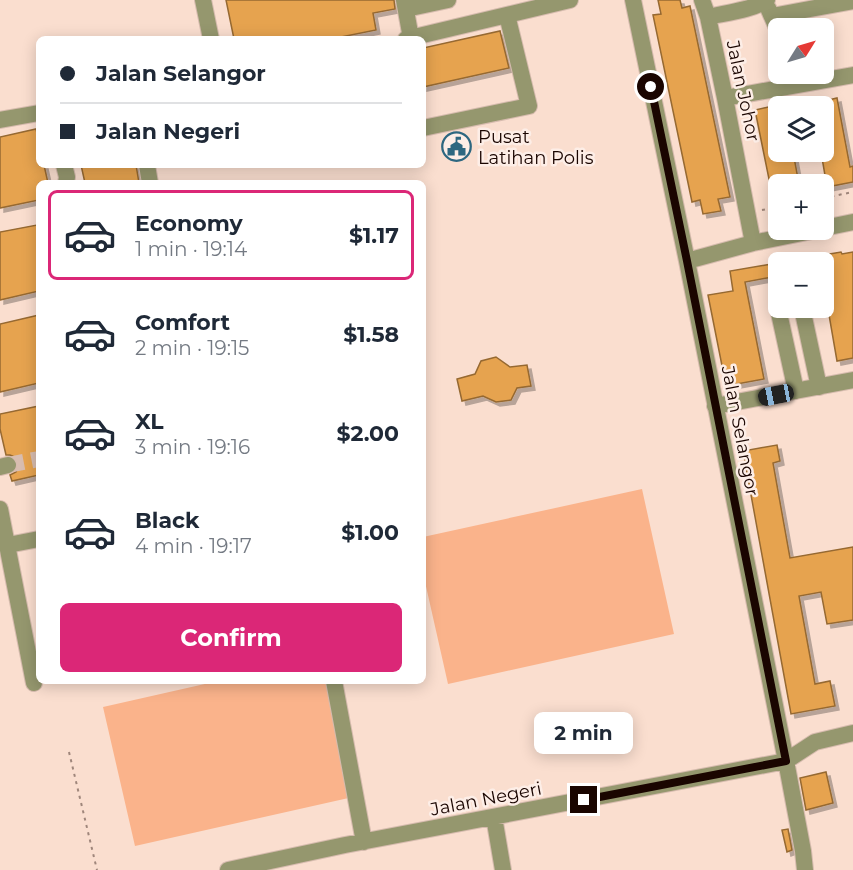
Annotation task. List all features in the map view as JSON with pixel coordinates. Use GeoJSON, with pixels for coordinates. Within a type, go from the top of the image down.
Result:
{"type":"FeatureCollection","features":[{"type":"Feature","properties":{"kind":"street"},"geometry":{"type":"LineString","coordinates":[[203,0],[210,36]]}},
{"type":"Feature","properties":{"kind":"street"},"geometry":{"type":"LineString","coordinates":[[411,36],[405,4],[448,0]]}},
{"type":"Feature","properties":{"kind":"street"},"geometry":{"type":"LineString","coordinates":[[419,36],[507,15],[536,4],[570,0]]}},
{"type":"Feature","properties":{"kind":"street","name":"Jalan Selangor"},"geometry":{"type":"LineString","coordinates":[[633,0],[786,761],[805,870]]}},
{"type":"Feature","properties":{"kind":"street","name":"Jalan Johor"},"geometry":{"type":"LineString","coordinates":[[702,0],[708,17],[753,243]]}},
{"type":"Feature","properties":{"kind":"street"},"geometry":{"type":"LineString","coordinates":[[708,17],[754,6],[853,1]]}},
{"type":"Feature","properties":{"kind":"street"},"geometry":{"type":"LineString","coordinates":[[426,128],[529,106],[507,15]]}},
{"type":"Feature","properties":{"kind":"street"},"geometry":{"type":"LineString","coordinates":[[834,76],[853,75]]}},
{"type":"Feature","properties":{"kind":"street"},"geometry":{"type":"LineString","coordinates":[[725,98],[772,84]]}},
{"type":"Feature","properties":{"kind":"street"},"geometry":{"type":"LineString","coordinates":[[0,120],[36,114]]}},
{"type":"Feature","properties":{"kind":"street"},"geometry":{"type":"LineString","coordinates":[[834,226],[853,222]]}},
{"type":"Feature","properties":{"kind":"street"},"geometry":{"type":"LineString","coordinates":[[687,261],[768,240]]}},
{"type":"Feature","properties":{"kind":"street"},"geometry":{"type":"LineString","coordinates":[[780,318],[796,391]]}},
{"type":"Feature","properties":{"kind":"street"},"geometry":{"type":"LineString","coordinates":[[804,318],[819,387]]}},
{"type":"Feature","properties":{"kind":"street"},"geometry":{"type":"LineString","coordinates":[[715,406],[853,380]]}},
{"type":"Feature","properties":{"kind":"street"},"geometry":{"type":"LineString","coordinates":[[0,509],[34,683]]}},
{"type":"Feature","properties":{"kind":"street"},"geometry":{"type":"LineString","coordinates":[[8,545],[36,540]]}},
{"type":"Feature","properties":{"kind":"street"},"geometry":{"type":"LineString","coordinates":[[335,684],[364,842]]}},
{"type":"Feature","properties":{"kind":"street"},"geometry":{"type":"LineString","coordinates":[[786,761],[814,742],[853,733]]}},
{"type":"Feature","properties":{"kind":"street","name":"Jalan Negeri"},"geometry":{"type":"LineString","coordinates":[[228,870],[786,761]]}},
{"type":"Feature","properties":{"kind":"street"},"geometry":{"type":"LineString","coordinates":[[494,817],[503,870]]}},
{"type":"Feature","properties":{"kind":"path"},"geometry":{"type":"LineString","coordinates":[[834,196],[853,192]]}},
{"type":"Feature","properties":{"kind":"path"},"geometry":{"type":"LineString","coordinates":[[69,752],[97,870]]}},
{"type":"Feature","properties":{"kind":"shaded area"},"geometry":{"type":"Polygon","coordinates":[[[642,489],[674,634],[448,684],[426,586],[426,536],[642,489]]]}},
{"type":"Feature","properties":{"kind":"shaded area"},"geometry":{"type":"Polygon","coordinates":[[[205,684],[327,684],[353,797],[135,846],[103,707],[205,684]]]}},
{"type":"Feature","properties":{"kind":"building"},"geometry":{"type":"Polygon","coordinates":[[[226,0],[394,0],[395,9],[373,13],[376,30],[346,36],[233,36],[226,0]]]}},
{"type":"Feature","properties":{"kind":"building"},"geometry":{"type":"Polygon","coordinates":[[[658,0],[680,0],[682,8],[690,6],[730,197],[718,199],[721,211],[703,214],[700,200],[692,202],[653,15],[661,14],[658,0]]]}},
{"type":"Feature","properties":{"kind":"building"},"geometry":{"type":"Polygon","coordinates":[[[500,31],[509,68],[426,86],[426,47],[500,31]]]}},
{"type":"Feature","properties":{"kind":"building"},"geometry":{"type":"Polygon","coordinates":[[[837,98],[850,167],[853,166],[853,182],[834,186],[834,174],[825,174],[823,162],[834,162],[834,99],[837,98]]]}},
{"type":"Feature","properties":{"kind":"building"},"geometry":{"type":"Polygon","coordinates":[[[768,107],[768,162],[795,162],[797,174],[768,174],[755,110],[768,107]]]}},
{"type":"Feature","properties":{"kind":"building"},"geometry":{"type":"Polygon","coordinates":[[[36,129],[36,168],[45,168],[47,180],[36,180],[36,201],[0,208],[0,137],[36,129]]]}},
{"type":"Feature","properties":{"kind":"building"},"geometry":{"type":"Polygon","coordinates":[[[82,168],[136,168],[138,180],[84,180],[82,168]]]}},
{"type":"Feature","properties":{"kind":"building"},"geometry":{"type":"Polygon","coordinates":[[[36,225],[36,292],[0,300],[0,232],[36,225]]]}},
{"type":"Feature","properties":{"kind":"building"},"geometry":{"type":"Polygon","coordinates":[[[853,252],[853,358],[837,361],[830,318],[834,318],[834,253],[853,252]]]}},
{"type":"Feature","properties":{"kind":"building"},"geometry":{"type":"Polygon","coordinates":[[[768,265],[768,278],[745,282],[764,379],[726,386],[708,295],[733,291],[730,271],[768,265]]]}},
{"type":"Feature","properties":{"kind":"building"},"geometry":{"type":"Polygon","coordinates":[[[36,316],[36,384],[0,392],[0,324],[36,316]]]}},
{"type":"Feature","properties":{"kind":"building"},"geometry":{"type":"Polygon","coordinates":[[[496,357],[510,367],[527,365],[531,386],[517,388],[511,400],[496,402],[483,396],[462,401],[457,379],[475,374],[481,361],[496,357]]]}},
{"type":"Feature","properties":{"kind":"building"},"geometry":{"type":"Polygon","coordinates":[[[36,407],[36,476],[12,481],[10,475],[16,472],[18,463],[15,457],[6,455],[0,429],[0,414],[36,407]]]}},
{"type":"Feature","properties":{"kind":"building"},"geometry":{"type":"Polygon","coordinates":[[[777,445],[780,461],[773,463],[790,558],[853,547],[853,620],[827,624],[821,592],[799,596],[815,684],[830,681],[835,706],[791,714],[743,451],[777,445]]]}},
{"type":"Feature","properties":{"kind":"building"},"geometry":{"type":"Polygon","coordinates":[[[826,772],[833,803],[806,810],[800,778],[826,772]]]}},
{"type":"Feature","properties":{"kind":"building"},"geometry":{"type":"Polygon","coordinates":[[[788,829],[792,850],[787,852],[782,830],[788,829]]]}},
{"type":"Feature","properties":{"kind":"tunnel"},"geometry":{"type":"LineString","coordinates":[[8,465],[36,460]]}},
{"type":"Feature","properties":{"kind":"place","name":"Pusat Latihan Polis"},"geometry":{"type":"Point","coordinates":[457,147]}},
{"type":"Feature","properties":{"kind":"route"},"geometry":{"type":"LineString","coordinates":[[584,800],[786,761],[651,87]]}}]}
